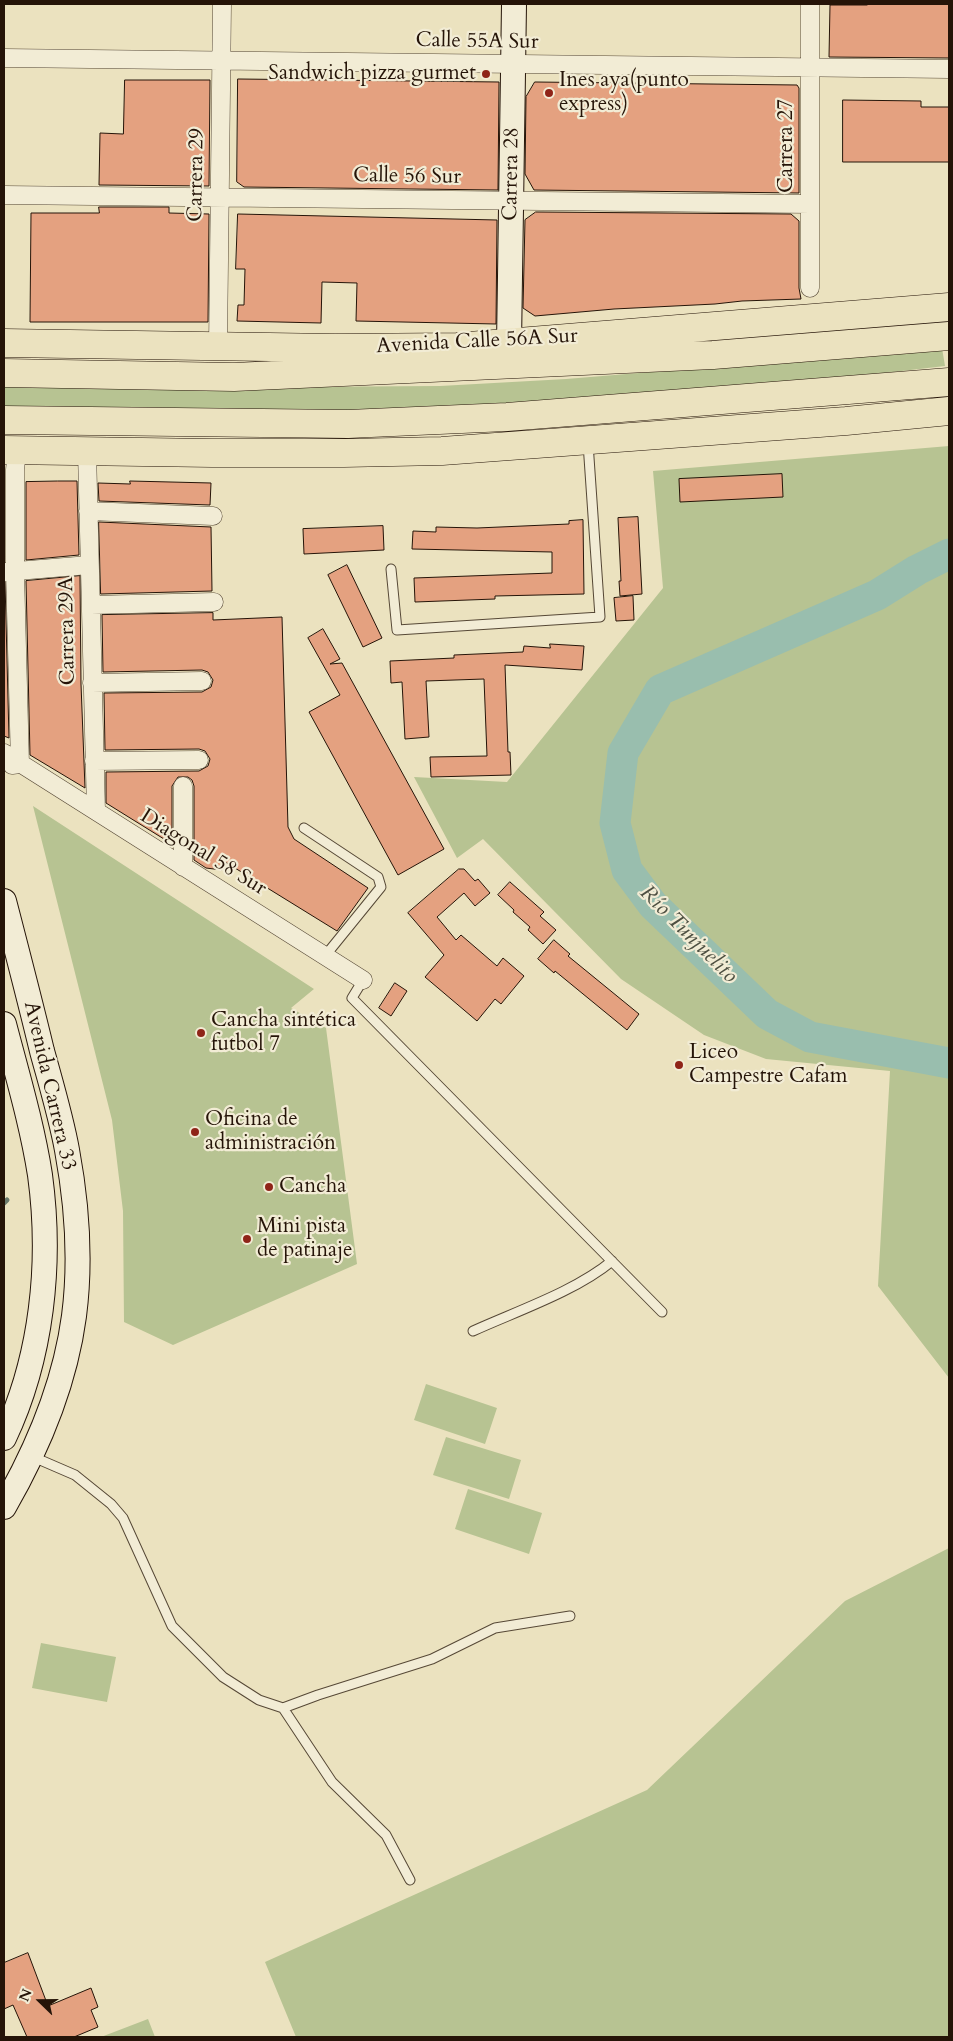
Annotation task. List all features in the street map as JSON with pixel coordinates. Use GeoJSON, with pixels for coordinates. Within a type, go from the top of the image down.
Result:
{"type":"FeatureCollection","features":[{"type":"Feature","properties":{"kind":"highway","name":"Avenida Calle 56A Sur"},"geometry":{"type":"LineString","coordinates":[[4,343],[335,348],[458,347],[949,307]]}},
{"type":"Feature","properties":{"kind":"highway"},"geometry":{"type":"LineString","coordinates":[[713,355],[779,320]]}},
{"type":"Feature","properties":{"kind":"highway","name":"Avenida Calle 56A Sur"},"geometry":{"type":"LineString","coordinates":[[4,373],[234,377],[713,355],[949,336]]}},
{"type":"Feature","properties":{"kind":"highway"},"geometry":{"type":"LineString","coordinates":[[47,344],[128,375]]}},
{"type":"Feature","properties":{"kind":"highway"},"geometry":{"type":"LineString","coordinates":[[4,420],[348,424],[507,417],[949,382]]}},
{"type":"Feature","properties":{"kind":"highway"},"geometry":{"type":"LineString","coordinates":[[588,440],[700,403]]}},
{"type":"Feature","properties":{"kind":"highway"},"geometry":{"type":"LineString","coordinates":[[11,450],[212,453],[422,451],[949,412]]}},
{"type":"Feature","properties":{"kind":"highway"},"geometry":{"type":"LineString","coordinates":[[111,422],[174,452]]}},
{"type":"Feature","properties":{"kind":"main road","name":"Carrera 28"},"geometry":{"type":"LineString","coordinates":[[509,344],[514,4]]}},
{"type":"Feature","properties":{"kind":"main road","name":"Avenida Carrera 33"},"geometry":{"type":"LineString","coordinates":[[4,901],[67,1150],[76,1228],[74,1315],[68,1350],[59,1384],[31,1456],[4,1507]]}},
{"type":"Feature","properties":{"kind":"main road","name":"Avenida Carrera 33"},"geometry":{"type":"LineString","coordinates":[[4,1024],[40,1176],[45,1237],[41,1315],[25,1383],[4,1438]]}},
{"type":"Feature","properties":{"kind":"street","name":"Carrera 29"},"geometry":{"type":"LineString","coordinates":[[218,346],[222,4]]}},
{"type":"Feature","properties":{"kind":"street","name":"Carrera 27"},"geometry":{"type":"LineString","coordinates":[[810,4],[810,288]]}},
{"type":"Feature","properties":{"kind":"street","name":"Calle 55A Sur"},"geometry":{"type":"LineString","coordinates":[[4,58],[949,69]]}},
{"type":"Feature","properties":{"kind":"street","name":"Calle 56 Sur"},"geometry":{"type":"LineString","coordinates":[[4,194],[810,204]]}},
{"type":"Feature","properties":{"kind":"street"},"geometry":{"type":"LineString","coordinates":[[11,450],[15,470],[10,572],[14,650],[12,765]]}},
{"type":"Feature","properties":{"kind":"street","name":"Carrera 29A"},"geometry":{"type":"LineString","coordinates":[[87,451],[96,811]]}},
{"type":"Feature","properties":{"kind":"street"},"geometry":{"type":"LineString","coordinates":[[88,511],[213,516]]}},
{"type":"Feature","properties":{"kind":"street"},"geometry":{"type":"LineString","coordinates":[[10,572],[89,565]]}},
{"type":"Feature","properties":{"kind":"street"},"geometry":{"type":"LineString","coordinates":[[91,605],[214,602]]}},
{"type":"Feature","properties":{"kind":"street"},"geometry":{"type":"LineString","coordinates":[[92,682],[202,681]]}},
{"type":"Feature","properties":{"kind":"street","name":"Diagonal 58 Sur"},"geometry":{"type":"LineString","coordinates":[[4,753],[12,765],[96,811],[363,980]]}},
{"type":"Feature","properties":{"kind":"street"},"geometry":{"type":"LineString","coordinates":[[94,761],[199,760]]}},
{"type":"Feature","properties":{"kind":"street"},"geometry":{"type":"LineString","coordinates":[[182,867],[183,786]]}},
{"type":"Feature","properties":{"kind":"lane"},"geometry":{"type":"LineString","coordinates":[[392,570],[397,630],[600,617],[588,440]]}},
{"type":"Feature","properties":{"kind":"lane"},"geometry":{"type":"LineString","coordinates":[[304,828],[378,877],[381,887],[325,956]]}},
{"type":"Feature","properties":{"kind":"lane"},"geometry":{"type":"LineString","coordinates":[[363,980],[352,998],[662,1312]]}},
{"type":"Feature","properties":{"kind":"lane"},"geometry":{"type":"LineString","coordinates":[[473,1331],[580,1283],[612,1261]]}},
{"type":"Feature","properties":{"kind":"lane"},"geometry":{"type":"LineString","coordinates":[[31,1456],[75,1475],[111,1504],[123,1518],[172,1626],[223,1677],[259,1700],[283,1708],[332,1782],[386,1835],[410,1880]]}},
{"type":"Feature","properties":{"kind":"lane"},"geometry":{"type":"LineString","coordinates":[[283,1708],[432,1659],[494,1628],[570,1616]]}},
{"type":"Feature","properties":{"kind":"green space"},"geometry":{"type":"Polygon","coordinates":[[[942,348],[945,366],[729,391],[342,413],[4,412],[4,383],[284,387],[440,386],[566,379],[942,348]]]}},
{"type":"Feature","properties":{"kind":"green space"},"geometry":{"type":"Polygon","coordinates":[[[949,446],[949,1378],[878,1286],[890,1071],[766,1059],[704,1035],[621,979],[483,839],[457,858],[414,777],[507,782],[663,588],[653,471],[949,446]]]}},
{"type":"Feature","properties":{"kind":"green space"},"geometry":{"type":"Polygon","coordinates":[[[33,806],[314,989],[291,1008],[326,1028],[357,1264],[173,1345],[124,1322],[123,1211],[112,1120],[33,806]]]}},
{"type":"Feature","properties":{"kind":"green space"},"geometry":{"type":"Polygon","coordinates":[[[426,1384],[497,1408],[485,1444],[414,1420],[426,1384]]]}},
{"type":"Feature","properties":{"kind":"green space"},"geometry":{"type":"Polygon","coordinates":[[[446,1437],[521,1460],[509,1499],[433,1475],[446,1437]]]}},
{"type":"Feature","properties":{"kind":"green space"},"geometry":{"type":"Polygon","coordinates":[[[468,1489],[542,1513],[529,1554],[455,1529],[468,1489]]]}},
{"type":"Feature","properties":{"kind":"green space"},"geometry":{"type":"Polygon","coordinates":[[[949,1548],[949,2037],[296,2037],[265,1962],[647,1790],[845,1601],[949,1548]]]}},
{"type":"Feature","properties":{"kind":"green space"},"geometry":{"type":"Polygon","coordinates":[[[41,1643],[116,1657],[107,1702],[32,1688],[41,1643]]]}},
{"type":"Feature","properties":{"kind":"green space"},"geometry":{"type":"Polygon","coordinates":[[[148,2019],[155,2037],[101,2037],[148,2019]]]}},
{"type":"Feature","properties":{"kind":"building"},"geometry":{"type":"Polygon","coordinates":[[[949,4],[949,58],[829,57],[830,5],[949,4]]]}},
{"type":"Feature","properties":{"kind":"building"},"geometry":{"type":"Polygon","coordinates":[[[238,79],[499,82],[498,190],[244,187],[237,182],[238,79]]]}},
{"type":"Feature","properties":{"kind":"building"},"geometry":{"type":"Polygon","coordinates":[[[125,80],[210,80],[209,186],[99,185],[100,133],[123,134],[125,80]]]}},
{"type":"Feature","properties":{"kind":"building"},"geometry":{"type":"Polygon","coordinates":[[[535,82],[797,85],[799,88],[799,193],[534,190],[525,174],[526,97],[535,82]]]}},
{"type":"Feature","properties":{"kind":"building"},"geometry":{"type":"Polygon","coordinates":[[[843,100],[921,101],[921,107],[949,107],[949,162],[843,162],[843,100]]]}},
{"type":"Feature","properties":{"kind":"building"},"geometry":{"type":"Polygon","coordinates":[[[99,207],[169,207],[169,213],[209,214],[208,322],[30,322],[31,213],[99,213],[99,207]]]}},
{"type":"Feature","properties":{"kind":"building"},"geometry":{"type":"Polygon","coordinates":[[[536,212],[791,214],[799,221],[799,288],[801,299],[614,309],[535,316],[523,308],[525,220],[536,212]]]}},
{"type":"Feature","properties":{"kind":"building"},"geometry":{"type":"Polygon","coordinates":[[[238,214],[497,220],[496,324],[356,321],[357,283],[322,282],[321,323],[237,321],[238,305],[244,305],[245,269],[236,269],[238,214]]]}},
{"type":"Feature","properties":{"kind":"building"},"geometry":{"type":"Polygon","coordinates":[[[782,474],[783,497],[680,502],[679,479],[782,474]]]}},
{"type":"Feature","properties":{"kind":"building"},"geometry":{"type":"Polygon","coordinates":[[[77,481],[79,555],[26,560],[26,482],[77,481]]]}},
{"type":"Feature","properties":{"kind":"building"},"geometry":{"type":"Polygon","coordinates":[[[130,481],[211,483],[210,505],[99,501],[98,483],[130,484],[130,481]]]}},
{"type":"Feature","properties":{"kind":"building"},"geometry":{"type":"Polygon","coordinates":[[[638,517],[642,594],[620,596],[618,518],[638,517]]]}},
{"type":"Feature","properties":{"kind":"building"},"geometry":{"type":"Polygon","coordinates":[[[583,520],[584,594],[495,596],[495,599],[415,602],[414,578],[552,573],[552,552],[412,549],[413,531],[436,532],[436,527],[477,528],[569,524],[569,521],[583,520]]]}},
{"type":"Feature","properties":{"kind":"building"},"geometry":{"type":"Polygon","coordinates":[[[99,522],[211,527],[212,591],[101,594],[99,522]]]}},
{"type":"Feature","properties":{"kind":"building"},"geometry":{"type":"Polygon","coordinates":[[[383,526],[384,550],[304,554],[303,529],[383,526]]]}},
{"type":"Feature","properties":{"kind":"building"},"geometry":{"type":"Polygon","coordinates":[[[347,565],[382,638],[363,647],[328,575],[347,565]]]}},
{"type":"Feature","properties":{"kind":"building"},"geometry":{"type":"Polygon","coordinates":[[[80,576],[81,684],[85,788],[30,755],[26,581],[80,576]]]}},
{"type":"Feature","properties":{"kind":"building"},"geometry":{"type":"Polygon","coordinates":[[[5,582],[9,738],[4,736],[5,582]]]}},
{"type":"Feature","properties":{"kind":"building"},"geometry":{"type":"Polygon","coordinates":[[[633,596],[634,620],[616,621],[614,598],[633,596]]]}},
{"type":"Feature","properties":{"kind":"building"},"geometry":{"type":"Polygon","coordinates":[[[213,613],[213,620],[282,617],[288,827],[294,839],[368,888],[337,931],[222,860],[222,870],[206,868],[194,860],[194,786],[192,780],[188,777],[178,777],[172,786],[172,844],[106,803],[106,772],[199,771],[208,766],[210,759],[205,751],[199,749],[105,750],[104,693],[202,692],[211,687],[213,680],[208,672],[202,670],[103,672],[102,615],[213,613]]]}},
{"type":"Feature","properties":{"kind":"building"},"geometry":{"type":"Polygon","coordinates":[[[323,629],[340,659],[330,664],[342,663],[444,849],[398,875],[309,712],[340,695],[308,638],[323,629]]]}},
{"type":"Feature","properties":{"kind":"building"},"geometry":{"type":"Polygon","coordinates":[[[550,644],[584,646],[582,670],[505,665],[508,752],[510,752],[511,775],[431,777],[430,757],[487,756],[484,679],[426,681],[429,737],[405,739],[402,682],[391,683],[390,661],[454,658],[454,655],[523,652],[524,646],[550,648],[550,644]]]}},
{"type":"Feature","properties":{"kind":"building"},"geometry":{"type":"Polygon","coordinates":[[[459,869],[464,869],[475,881],[478,879],[490,893],[475,906],[464,893],[437,917],[456,940],[461,935],[497,966],[503,958],[524,976],[501,1004],[495,999],[477,1021],[425,977],[444,955],[408,913],[459,869]]]}},
{"type":"Feature","properties":{"kind":"building"},"geometry":{"type":"Polygon","coordinates":[[[510,882],[544,912],[540,916],[556,930],[543,944],[528,930],[530,927],[498,895],[510,882]]]}},
{"type":"Feature","properties":{"kind":"building"},"geometry":{"type":"Polygon","coordinates":[[[554,940],[570,954],[568,956],[639,1014],[627,1030],[538,959],[554,940]]]}},
{"type":"Feature","properties":{"kind":"building"},"geometry":{"type":"Polygon","coordinates":[[[395,983],[407,991],[391,1016],[379,1008],[395,983]]]}},
{"type":"Feature","properties":{"kind":"building"},"geometry":{"type":"Polygon","coordinates":[[[28,1953],[48,2006],[91,1988],[98,2007],[91,2010],[98,2027],[74,2037],[27,2037],[13,2005],[4,2009],[4,1963],[28,1953]]]}},
{"type":"Feature","properties":{"kind":"waterway","name":"Río Tunjuelito"},"geometry":{"type":"LineString","coordinates":[[949,554],[917,570],[877,595],[660,690],[623,753],[615,823],[627,870],[653,905],[767,1014],[810,1037],[949,1063]]}},
{"type":"Feature","properties":{"kind":"waterway"},"geometry":{"type":"LineString","coordinates":[[4,1203],[7,1200]]}},
{"type":"Feature","properties":{"kind":"place","name":"Sandwich pizza gurmet"},"geometry":{"type":"Point","coordinates":[486,74]}},
{"type":"Feature","properties":{"kind":"place","name":"Ines aya(punto express)"},"geometry":{"type":"Point","coordinates":[549,93]}},
{"type":"Feature","properties":{"kind":"place","name":"Cancha sintética futbol 7"},"geometry":{"type":"Point","coordinates":[201,1033]}},
{"type":"Feature","properties":{"kind":"place","name":"Liceo Campestre Cafam"},"geometry":{"type":"Point","coordinates":[679,1065]}},
{"type":"Feature","properties":{"kind":"place","name":"Oficina de administración"},"geometry":{"type":"Point","coordinates":[195,1132]}},
{"type":"Feature","properties":{"kind":"place","name":"Cancha"},"geometry":{"type":"Point","coordinates":[269,1187]}},
{"type":"Feature","properties":{"kind":"place","name":"Mini pista de patinaje"},"geometry":{"type":"Point","coordinates":[247,1239]}}]}
